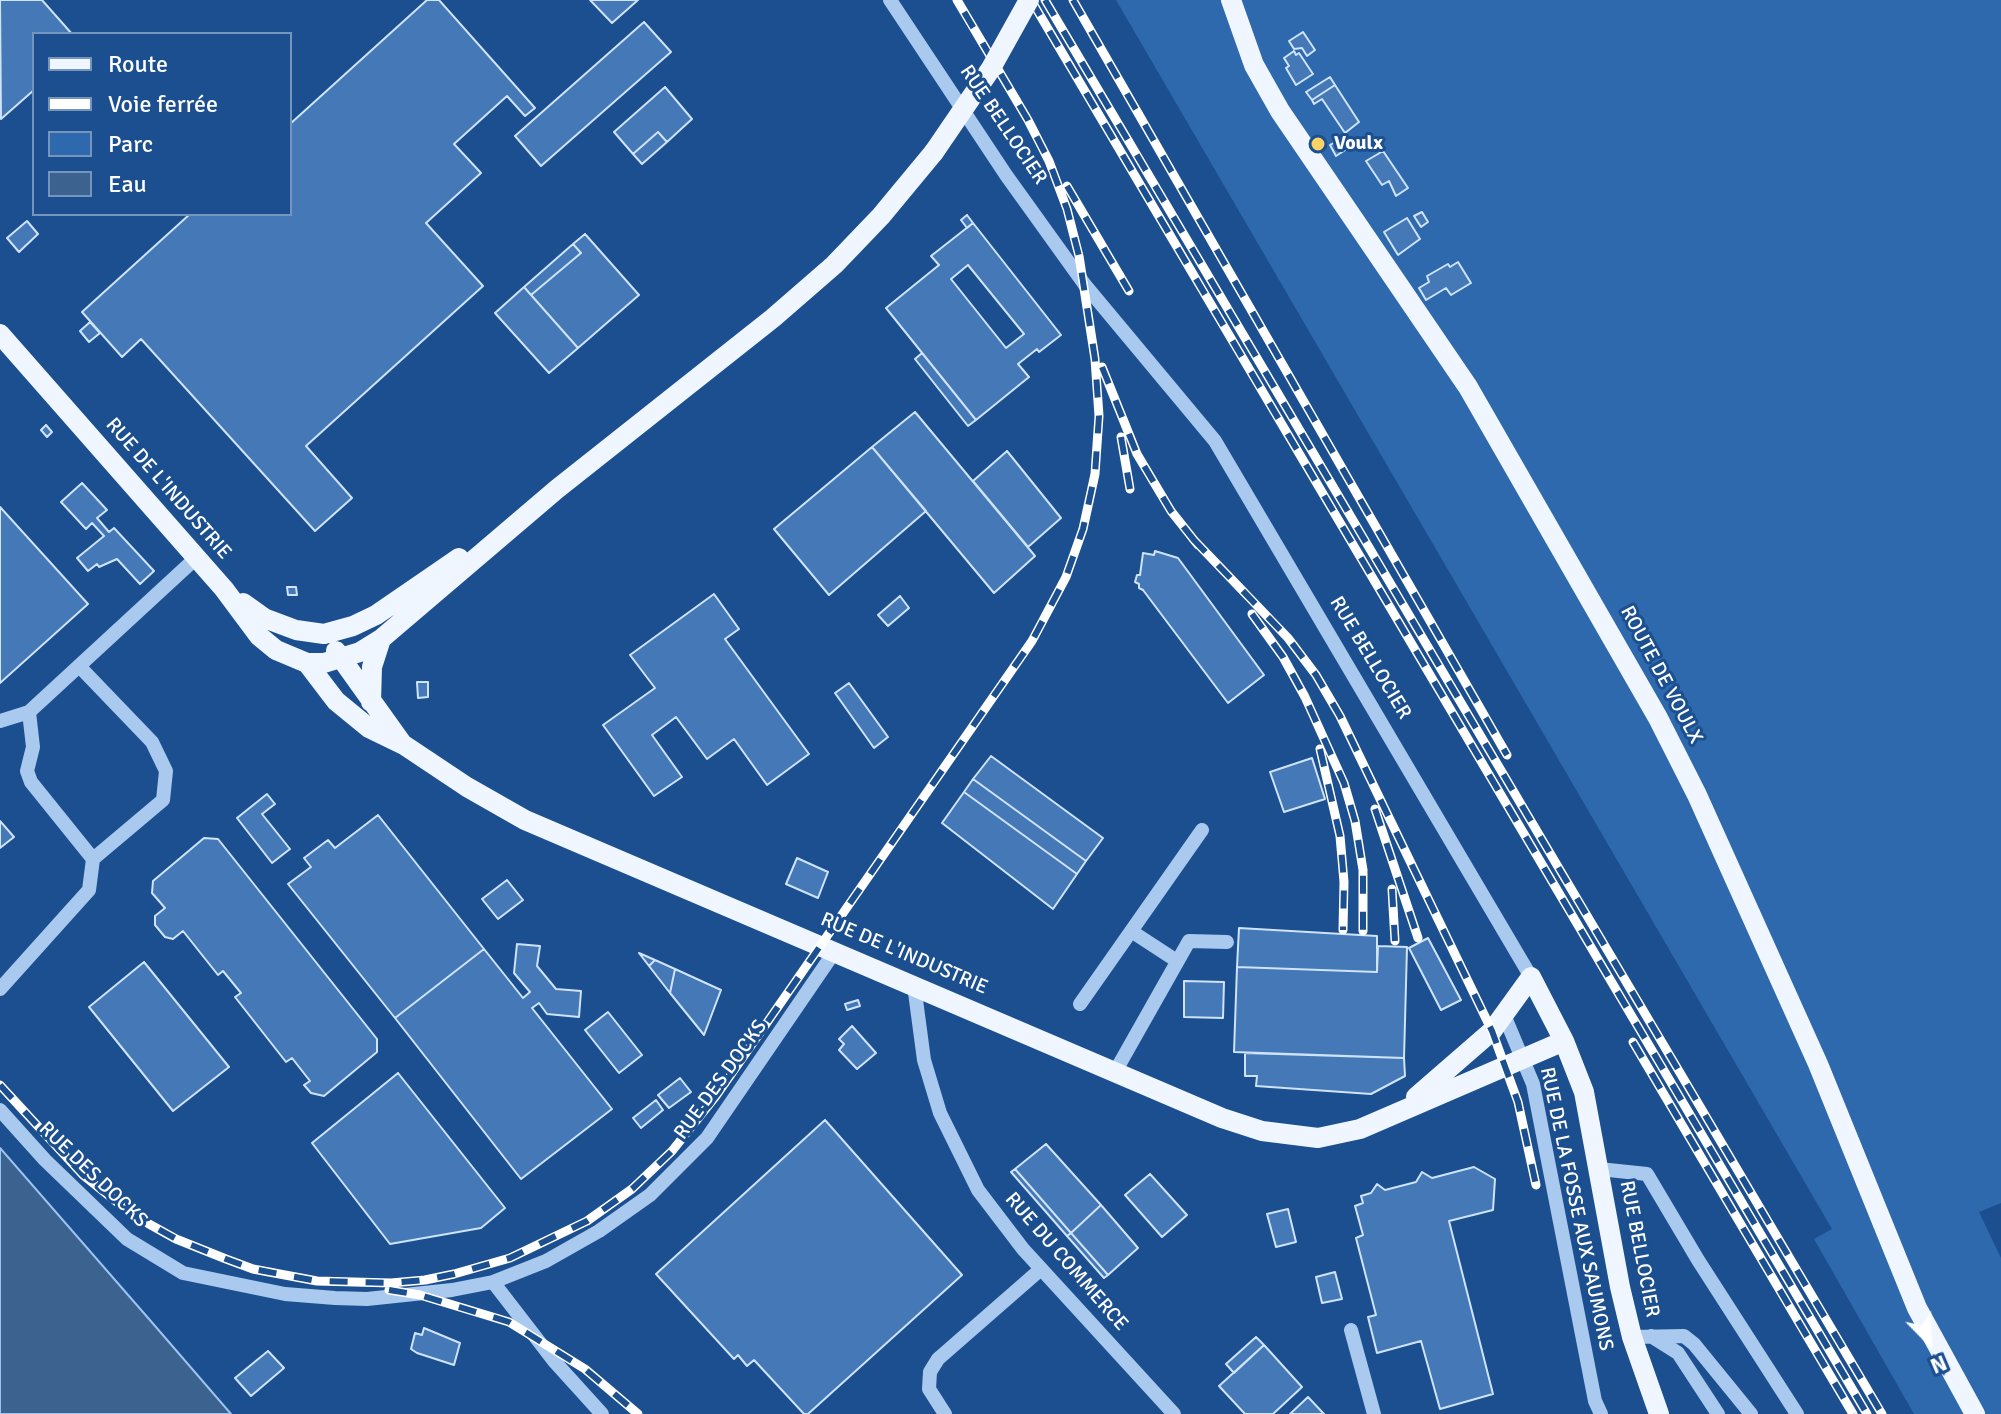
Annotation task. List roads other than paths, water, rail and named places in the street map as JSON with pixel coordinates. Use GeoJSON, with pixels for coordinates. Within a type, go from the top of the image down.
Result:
{"type":"FeatureCollection","features":[{"type":"Feature","properties":{"kind":"main road"},"geometry":{"type":"LineString","coordinates":[[324,662],[381,639],[557,489],[773,318],[834,265],[908,186],[934,152],[990,70],[1029,0]]}},
{"type":"Feature","properties":{"kind":"main road","name":"ROUTE DE VOULX"},"geometry":{"type":"LineString","coordinates":[[1231,0],[1262,81],[1468,387],[1658,718],[1697,795],[1818,1064],[1917,1308],[1975,1414]]}},
{"type":"Feature","properties":{"kind":"main road","name":"RUE DE L'INDUSTRIE"},"geometry":{"type":"LineString","coordinates":[[0,334],[224,589],[259,636],[276,650],[324,662]]}},
{"type":"Feature","properties":{"kind":"main road"},"geometry":{"type":"LineString","coordinates":[[224,589],[264,618],[296,630],[324,634],[353,626],[376,615],[557,489]]}},
{"type":"Feature","properties":{"kind":"main road"},"geometry":{"type":"LineString","coordinates":[[324,634],[323,685],[336,701],[369,728],[404,745]]}},
{"type":"Feature","properties":{"kind":"main road"},"geometry":{"type":"LineString","coordinates":[[371,702],[372,667],[381,639]]}},
{"type":"Feature","properties":{"kind":"main road"},"geometry":{"type":"LineString","coordinates":[[324,662],[371,702],[404,745]]}},
{"type":"Feature","properties":{"kind":"main road","name":"RUE DE L'INDUSTRIE"},"geometry":{"type":"LineString","coordinates":[[404,745],[467,787],[525,820],[1222,1118],[1262,1131],[1297,1137],[1339,1135],[1401,1110]]}},
{"type":"Feature","properties":{"kind":"main road"},"geometry":{"type":"LineString","coordinates":[[1401,1110],[1492,1031],[1531,977]]}},
{"type":"Feature","properties":{"kind":"main road","name":"RUE BELLOCIER"},"geometry":{"type":"LineString","coordinates":[[1531,977],[1564,1041],[1584,1092],[1620,1287],[1641,1336],[1659,1414]]}},
{"type":"Feature","properties":{"kind":"main road"},"geometry":{"type":"LineString","coordinates":[[1401,1110],[1564,1041]]}},
{"type":"Feature","properties":{"kind":"street","name":"RUE BELLOCIER"},"geometry":{"type":"LineString","coordinates":[[890,0],[1006,175],[1085,285],[1215,441],[1531,977]]}},
{"type":"Feature","properties":{"kind":"street"},"geometry":{"type":"LineString","coordinates":[[0,721],[29,712],[196,558]]}},
{"type":"Feature","properties":{"kind":"street"},"geometry":{"type":"LineString","coordinates":[[0,989],[89,890],[93,859],[163,800],[166,771],[152,742],[79,666]]}},
{"type":"Feature","properties":{"kind":"street"},"geometry":{"type":"LineString","coordinates":[[29,712],[33,747],[27,771],[31,782],[93,859]]}},
{"type":"Feature","properties":{"kind":"street"},"geometry":{"type":"LineString","coordinates":[[1080,1004],[1202,830]]}},
{"type":"Feature","properties":{"kind":"street"},"geometry":{"type":"LineString","coordinates":[[1131,931],[1177,961]]}},
{"type":"Feature","properties":{"kind":"street"},"geometry":{"type":"LineString","coordinates":[[1115,1072],[1189,941],[1227,942]]}},
{"type":"Feature","properties":{"kind":"street","name":"RUE DES DOCKS"},"geometry":{"type":"LineString","coordinates":[[0,1110],[45,1160],[127,1239],[183,1273],[285,1294],[367,1299],[420,1295],[493,1282],[546,1261],[587,1239],[623,1215],[674,1173],[722,1118],[835,951]]}},
{"type":"Feature","properties":{"kind":"street","name":"RUE DU COMMERCE"},"geometry":{"type":"LineString","coordinates":[[914,985],[924,1060],[940,1113],[978,1190],[1041,1269],[1174,1414]]}},
{"type":"Feature","properties":{"kind":"street","name":"RUE DE LA FOSSE AUX SAUMONS"},"geometry":{"type":"LineString","coordinates":[[1504,1015],[1533,1084],[1595,1401],[1601,1414]]}},
{"type":"Feature","properties":{"kind":"street"},"geometry":{"type":"LineString","coordinates":[[1599,1169],[1647,1174],[1797,1414]]}},
{"type":"Feature","properties":{"kind":"street"},"geometry":{"type":"LineString","coordinates":[[945,1414],[929,1389],[930,1372],[938,1359],[1041,1269]]}},
{"type":"Feature","properties":{"kind":"street"},"geometry":{"type":"LineString","coordinates":[[493,1282],[554,1361],[602,1414]]}},
{"type":"Feature","properties":{"kind":"street"},"geometry":{"type":"LineString","coordinates":[[1351,1330],[1374,1414]]}},
{"type":"Feature","properties":{"kind":"street"},"geometry":{"type":"LineString","coordinates":[[1641,1336],[1678,1353],[1718,1414]]}},
{"type":"Feature","properties":{"kind":"street"},"geometry":{"type":"LineString","coordinates":[[1641,1336],[1684,1336],[1751,1414]]}},
{"type":"Feature","properties":{"kind":"water"},"geometry":{"type":"Polygon","coordinates":[[[0,1148],[149,1319],[231,1414],[0,1414],[0,1148]]]}},
{"type":"Feature","properties":{"kind":"railway"},"geometry":{"type":"LineString","coordinates":[[0,1085],[83,1175],[149,1224],[176,1239],[253,1269],[317,1281],[391,1283],[425,1280],[510,1258],[587,1221],[632,1189],[672,1151],[716,1096],[1032,641],[1066,577],[1083,529],[1095,474],[1099,416],[1095,359],[1079,256],[1067,209],[1049,161],[957,0]]}},
{"type":"Feature","properties":{"kind":"railway"},"geometry":{"type":"LineString","coordinates":[[1031,0],[1867,1414]]}},
{"type":"Feature","properties":{"kind":"railway"},"geometry":{"type":"LineString","coordinates":[[1045,0],[1882,1414]]}},
{"type":"Feature","properties":{"kind":"railway"},"geometry":{"type":"LineString","coordinates":[[1073,0],[1507,755]]}},
{"type":"Feature","properties":{"kind":"railway"},"geometry":{"type":"LineString","coordinates":[[1067,186],[1129,291]]}},
{"type":"Feature","properties":{"kind":"railway"},"geometry":{"type":"LineString","coordinates":[[1102,367],[1137,454],[1171,511],[1198,545]]}},
{"type":"Feature","properties":{"kind":"railway"},"geometry":{"type":"LineString","coordinates":[[1121,437],[1130,489]]}},
{"type":"Feature","properties":{"kind":"railway"},"geometry":{"type":"LineString","coordinates":[[1193,539],[1288,638],[1316,675],[1340,716],[1492,1031],[1518,1102],[1536,1185]]}},
{"type":"Feature","properties":{"kind":"railway"},"geometry":{"type":"LineString","coordinates":[[1252,614],[1283,657],[1305,697],[1344,783],[1355,821],[1363,870],[1363,931]]}},
{"type":"Feature","properties":{"kind":"railway"},"geometry":{"type":"LineString","coordinates":[[1320,749],[1340,836],[1344,882],[1343,930]]}},
{"type":"Feature","properties":{"kind":"railway"},"geometry":{"type":"LineString","coordinates":[[1375,809],[1418,938]]}},
{"type":"Feature","properties":{"kind":"railway"},"geometry":{"type":"LineString","coordinates":[[1392,889],[1395,941]]}},
{"type":"Feature","properties":{"kind":"railway"},"geometry":{"type":"LineString","coordinates":[[1633,1042],[1853,1414]]}},
{"type":"Feature","properties":{"kind":"railway"},"geometry":{"type":"LineString","coordinates":[[389,1290],[420,1295],[509,1322],[585,1369],[638,1414]]}},
{"type":"Feature","properties":{"kind":"place","name":"Voulx"},"geometry":{"type":"Point","coordinates":[1318,144]}}]}
